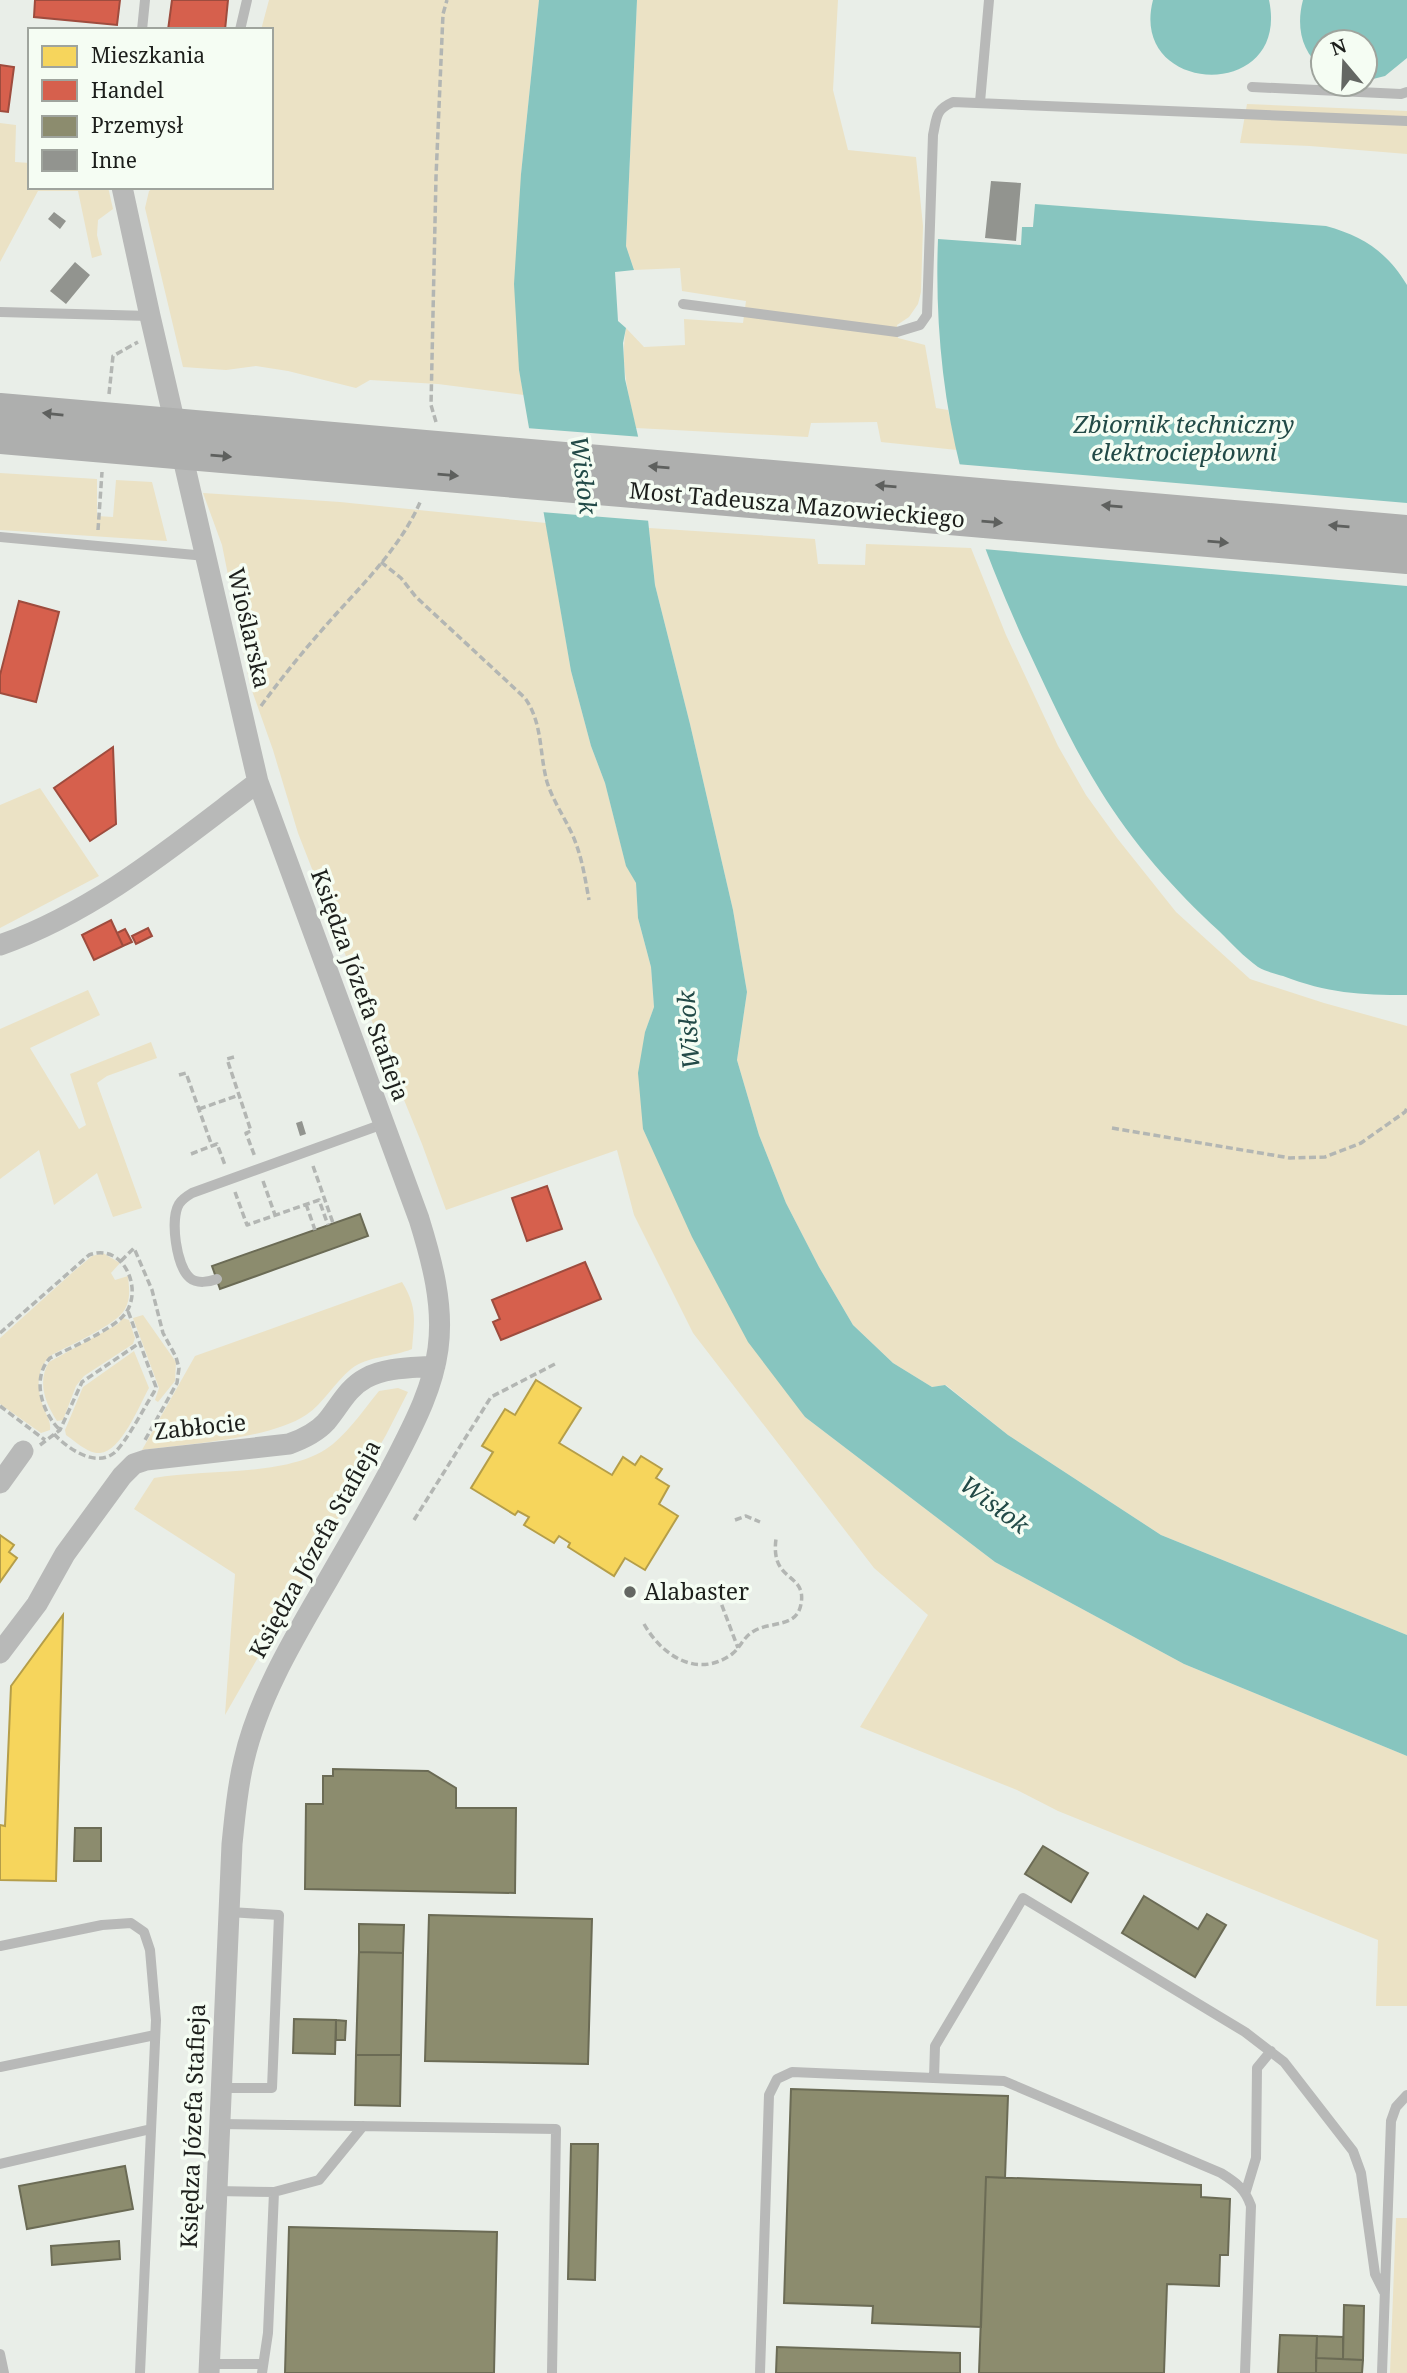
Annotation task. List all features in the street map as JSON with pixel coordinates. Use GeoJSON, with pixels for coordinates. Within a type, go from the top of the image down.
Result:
{"type":"FeatureCollection","features":[{"type":"Feature","properties":{"kind":"main road"},"geometry":{"type":"LineString","coordinates":[[0,409],[105,433]]}},
{"type":"Feature","properties":{"kind":"main road"},"geometry":{"type":"LineString","coordinates":[[0,438],[105,433]]}},
{"type":"Feature","properties":{"kind":"main road","name":"Most Tadeusza Mazowieckiego"},"geometry":{"type":"LineString","coordinates":[[105,433],[1407,531]]}},
{"type":"Feature","properties":{"kind":"main road","name":"Most Tadeusza Mazowieckiego"},"geometry":{"type":"LineString","coordinates":[[105,433],[1407,558]]}},
{"type":"Feature","properties":{"kind":"street","name":"Wioślarska"},"geometry":{"type":"LineString","coordinates":[[122,189],[258,782]]}},
{"type":"Feature","properties":{"kind":"street"},"geometry":{"type":"LineString","coordinates":[[0,944],[58,920],[103,894],[189,836],[258,782]]}},
{"type":"Feature","properties":{"kind":"street","name":"Księdza Józefa Stafieja"},"geometry":{"type":"LineString","coordinates":[[209,2369],[232,1844],[244,1759],[257,1718],[290,1648],[376,1498],[414,1424],[439,1347],[437,1288],[430,1253],[258,782]]}},
{"type":"Feature","properties":{"kind":"street","name":"Zabłocie"},"geometry":{"type":"LineString","coordinates":[[0,1653],[46,1591],[65,1554],[122,1476],[134,1464],[146,1460],[289,1444],[309,1436],[324,1424],[350,1390],[364,1379],[379,1372],[435,1366]]}},
{"type":"Feature","properties":{"kind":"street"},"geometry":{"type":"LineString","coordinates":[[0,1483],[23,1451]]}},
{"type":"Feature","properties":{"kind":"lane"},"geometry":{"type":"LineString","coordinates":[[142,28],[145,0]]}},
{"type":"Feature","properties":{"kind":"lane"},"geometry":{"type":"LineString","coordinates":[[240,28],[247,0]]}},
{"type":"Feature","properties":{"kind":"lane"},"geometry":{"type":"LineString","coordinates":[[980,102],[989,0]]}},
{"type":"Feature","properties":{"kind":"lane"},"geometry":{"type":"LineString","coordinates":[[1252,87],[1401,94],[1407,92]]}},
{"type":"Feature","properties":{"kind":"lane"},"geometry":{"type":"LineString","coordinates":[[683,304],[897,332],[920,326],[927,315],[932,148],[938,113],[942,107],[954,103],[1407,121]]}},
{"type":"Feature","properties":{"kind":"lane"},"geometry":{"type":"LineString","coordinates":[[0,312],[152,325]]}},
{"type":"Feature","properties":{"kind":"lane"},"geometry":{"type":"LineString","coordinates":[[0,537],[206,556]]}},
{"type":"Feature","properties":{"kind":"lane"},"geometry":{"type":"LineString","coordinates":[[217,1279],[198,1282],[191,1280],[186,1273],[177,1244],[175,1214],[183,1199],[192,1193],[383,1124]]}},
{"type":"Feature","properties":{"kind":"lane"},"geometry":{"type":"LineString","coordinates":[[934,2078],[935,2046],[1023,1898],[1244,2032],[1284,2062],[1353,2151],[1361,2173],[1375,2274],[1384,2292]]}},
{"type":"Feature","properties":{"kind":"lane"},"geometry":{"type":"LineString","coordinates":[[221,2088],[272,2088],[279,1915],[229,1912]]}},
{"type":"Feature","properties":{"kind":"lane"},"geometry":{"type":"LineString","coordinates":[[0,1946],[102,1925],[131,1923],[144,1932],[150,1950],[155,2035],[140,2373]]}},
{"type":"Feature","properties":{"kind":"lane"},"geometry":{"type":"LineString","coordinates":[[0,2067],[155,2035]]}},
{"type":"Feature","properties":{"kind":"lane"},"geometry":{"type":"LineString","coordinates":[[1246,2191],[1256,2158],[1257,2068],[1271,2051]]}},
{"type":"Feature","properties":{"kind":"lane"},"geometry":{"type":"LineString","coordinates":[[760,2373],[769,2095],[777,2079],[792,2072],[1004,2081],[1221,2173],[1238,2183],[1246,2191],[1251,2206],[1245,2373]]}},
{"type":"Feature","properties":{"kind":"lane"},"geometry":{"type":"LineString","coordinates":[[1382,2373],[1391,2121],[1396,2107],[1407,2095]]}},
{"type":"Feature","properties":{"kind":"lane"},"geometry":{"type":"LineString","coordinates":[[219,2124],[556,2129],[552,2373]]}},
{"type":"Feature","properties":{"kind":"lane"},"geometry":{"type":"LineString","coordinates":[[216,2192],[274,2192],[319,2180],[363,2126]]}},
{"type":"Feature","properties":{"kind":"lane"},"geometry":{"type":"LineString","coordinates":[[0,2164],[151,2129]]}},
{"type":"Feature","properties":{"kind":"lane"},"geometry":{"type":"LineString","coordinates":[[209,2369],[262,2369],[268,2333],[274,2192]]}},
{"type":"Feature","properties":{"kind":"lane"},"geometry":{"type":"LineString","coordinates":[[0,2354],[4,2373]]}},
{"type":"Feature","properties":{"kind":"path"},"geometry":{"type":"LineString","coordinates":[[439,431],[431,405],[432,342],[443,14],[447,0]]}},
{"type":"Feature","properties":{"kind":"path"},"geometry":{"type":"LineString","coordinates":[[100,512],[113,356],[152,325]]}},
{"type":"Feature","properties":{"kind":"path"},"geometry":{"type":"LineString","coordinates":[[245,727],[290,666],[396,545],[417,510],[425,489]]}},
{"type":"Feature","properties":{"kind":"path"},"geometry":{"type":"LineString","coordinates":[[381,562],[526,698],[538,721],[548,785],[581,858],[589,900]]}},
{"type":"Feature","properties":{"kind":"path"},"geometry":{"type":"LineString","coordinates":[[234,1056],[227,1059],[251,1131],[246,1133],[275,1215]]}},
{"type":"Feature","properties":{"kind":"path"},"geometry":{"type":"LineString","coordinates":[[179,1075],[186,1073],[212,1146]]}},
{"type":"Feature","properties":{"kind":"path"},"geometry":{"type":"LineString","coordinates":[[199,1109],[239,1095]]}},
{"type":"Feature","properties":{"kind":"path"},"geometry":{"type":"LineString","coordinates":[[1112,1128],[1290,1158],[1325,1157],[1361,1143],[1407,1108]]}},
{"type":"Feature","properties":{"kind":"path"},"geometry":{"type":"LineString","coordinates":[[191,1154],[217,1144],[247,1226],[319,1200],[330,1224],[308,1150]]}},
{"type":"Feature","properties":{"kind":"path"},"geometry":{"type":"LineString","coordinates":[[306,1204],[315,1230]]}},
{"type":"Feature","properties":{"kind":"path"},"geometry":{"type":"LineString","coordinates":[[121,1261],[134,1248],[152,1290],[163,1333],[179,1368],[177,1383],[137,1453],[134,1464]]}},
{"type":"Feature","properties":{"kind":"path"},"geometry":{"type":"LineString","coordinates":[[0,1333],[89,1255],[105,1252],[121,1261],[129,1273],[132,1286],[128,1311],[156,1387],[116,1451],[103,1457],[81,1454],[54,1434]]}},
{"type":"Feature","properties":{"kind":"path"},"geometry":{"type":"LineString","coordinates":[[60,1430],[46,1409],[41,1392],[45,1364],[50,1358],[115,1324],[128,1311]]}},
{"type":"Feature","properties":{"kind":"path"},"geometry":{"type":"LineString","coordinates":[[23,1451],[35,1451],[60,1430],[82,1382],[139,1343]]}},
{"type":"Feature","properties":{"kind":"path"},"geometry":{"type":"LineString","coordinates":[[414,1520],[491,1397],[555,1364]]}},
{"type":"Feature","properties":{"kind":"path"},"geometry":{"type":"LineString","coordinates":[[0,1406],[45,1440]]}},
{"type":"Feature","properties":{"kind":"path"},"geometry":{"type":"LineString","coordinates":[[735,1520],[750,1516],[760,1522]]}},
{"type":"Feature","properties":{"kind":"path"},"geometry":{"type":"LineString","coordinates":[[644,1624],[666,1652],[688,1663],[713,1663],[726,1658],[753,1631],[791,1620],[800,1608],[802,1594],[799,1586],[780,1570],[776,1539]]}},
{"type":"Feature","properties":{"kind":"path"},"geometry":{"type":"LineString","coordinates":[[718,1595],[738,1648]]}},
{"type":"Feature","properties":{"kind":"shaded area"},"geometry":{"type":"Polygon","coordinates":[[[269,0],[539,0],[521,174],[519,370],[524,395],[438,384],[370,380],[356,388],[256,366],[226,370],[183,367],[145,208],[149,191],[152,189],[273,189],[273,28],[262,28],[269,0]]]}},
{"type":"Feature","properties":{"kind":"shaded area"},"geometry":{"type":"Polygon","coordinates":[[[637,0],[838,0],[833,90],[848,150],[916,157],[923,226],[921,292],[918,304],[909,317],[897,325],[898,338],[925,345],[936,408],[948,410],[957,450],[881,442],[877,422],[811,423],[808,437],[636,428],[624,366],[626,328],[644,347],[685,345],[684,319],[743,323],[746,301],[682,291],[680,268],[634,270],[626,246],[637,0]]]}},
{"type":"Feature","properties":{"kind":"shaded area"},"geometry":{"type":"Polygon","coordinates":[[[1247,104],[1407,111],[1407,154],[1240,143],[1247,104]]]}},
{"type":"Feature","properties":{"kind":"shaded area"},"geometry":{"type":"Polygon","coordinates":[[[0,123],[16,125],[15,162],[28,163],[28,189],[108,189],[113,209],[98,220],[97,235],[102,255],[92,258],[78,191],[38,191],[0,262],[0,123]]]}},
{"type":"Feature","properties":{"kind":"shaded area"},"geometry":{"type":"Polygon","coordinates":[[[0,473],[97,479],[97,516],[113,517],[116,480],[152,482],[167,541],[0,530],[0,473]]]}},
{"type":"Feature","properties":{"kind":"shaded area"},"geometry":{"type":"Polygon","coordinates":[[[203,493],[340,502],[546,523],[571,671],[591,746],[605,783],[626,865],[636,883],[638,918],[651,967],[654,1007],[645,1032],[643,1129],[661,1167],[805,1417],[995,1562],[1184,1664],[1407,1756],[1407,2006],[1376,2006],[1378,1940],[1058,1811],[1017,1790],[860,1727],[928,1615],[874,1568],[693,1333],[634,1215],[617,1150],[446,1210],[298,833],[250,685],[222,545],[203,493]]]}},
{"type":"Feature","properties":{"kind":"shaded area"},"geometry":{"type":"Polygon","coordinates":[[[649,528],[815,539],[818,564],[865,565],[866,544],[971,548],[1006,635],[1058,746],[1086,795],[1176,912],[1250,979],[1407,1026],[1407,1635],[1161,1535],[1008,1435],[946,1385],[932,1387],[893,1363],[853,1325],[786,1203],[759,1135],[737,1060],[747,992],[733,910],[655,585],[649,528]]]}},
{"type":"Feature","properties":{"kind":"shaded area"},"geometry":{"type":"Polygon","coordinates":[[[40,788],[99,876],[0,928],[0,805],[40,788]]]}},
{"type":"Feature","properties":{"kind":"shaded area"},"geometry":{"type":"Polygon","coordinates":[[[88,990],[100,1015],[30,1048],[79,1129],[86,1125],[70,1074],[151,1042],[157,1058],[107,1076],[97,1083],[142,1208],[113,1217],[97,1173],[54,1205],[39,1150],[0,1179],[0,1029],[88,990]]]}},
{"type":"Feature","properties":{"kind":"shaded area"},"geometry":{"type":"Polygon","coordinates":[[[103,1253],[120,1263],[111,1273],[115,1280],[128,1276],[127,1305],[112,1322],[50,1356],[45,1362],[40,1374],[39,1388],[50,1430],[41,1433],[0,1404],[0,1338],[92,1256],[103,1253]]]}},
{"type":"Feature","properties":{"kind":"shaded area"},"geometry":{"type":"Polygon","coordinates":[[[402,1282],[413,1307],[412,1349],[357,1365],[306,1415],[272,1430],[142,1450],[195,1356],[402,1282]]]}},
{"type":"Feature","properties":{"kind":"shaded area"},"geometry":{"type":"Polygon","coordinates":[[[143,1315],[176,1362],[175,1381],[158,1402],[155,1400],[159,1388],[133,1318],[143,1315]]]}},
{"type":"Feature","properties":{"kind":"shaded area"},"geometry":{"type":"Polygon","coordinates":[[[123,1318],[129,1320],[135,1338],[133,1344],[84,1376],[76,1386],[63,1420],[57,1421],[49,1407],[43,1385],[49,1362],[118,1324],[123,1318]]]}},
{"type":"Feature","properties":{"kind":"shaded area"},"geometry":{"type":"Polygon","coordinates":[[[134,1351],[149,1388],[129,1426],[108,1451],[100,1453],[82,1447],[66,1435],[65,1430],[83,1387],[134,1351]]]}},
{"type":"Feature","properties":{"kind":"shaded area"},"geometry":{"type":"Polygon","coordinates":[[[398,1388],[408,1392],[386,1435],[225,1715],[235,1574],[134,1509],[154,1478],[272,1467],[316,1455],[340,1438],[379,1391],[398,1388]]]}},
{"type":"Feature","properties":{"kind":"shaded area"},"geometry":{"type":"Polygon","coordinates":[[[1396,2218],[1407,2218],[1407,2373],[1390,2373],[1396,2218]]]}},
{"type":"Feature","properties":{"kind":"water","name":"Wisłok"},"geometry":{"type":"Polygon","coordinates":[[[539,0],[637,0],[626,246],[634,270],[615,272],[618,321],[626,328],[623,343],[625,379],[640,445],[655,585],[733,910],[747,992],[737,1060],[759,1135],[786,1203],[853,1325],[893,1363],[932,1387],[945,1385],[1008,1435],[1161,1535],[1407,1635],[1407,1756],[1184,1664],[995,1562],[805,1417],[748,1342],[692,1237],[643,1129],[638,1073],[645,1032],[654,1007],[651,967],[638,918],[636,883],[626,866],[605,783],[591,746],[571,671],[519,370],[514,284],[521,174],[539,0]]]}},
{"type":"Feature","properties":{"kind":"water"},"geometry":{"type":"Polygon","coordinates":[[[1153,0],[1269,0],[1269,34],[1257,57],[1235,71],[1210,75],[1185,69],[1164,55],[1152,32],[1153,0]]]}},
{"type":"Feature","properties":{"kind":"water"},"geometry":{"type":"Polygon","coordinates":[[[1303,0],[1407,0],[1407,58],[1385,76],[1379,78],[1379,28],[1309,28],[1309,53],[1300,29],[1303,0]]]}},
{"type":"Feature","properties":{"kind":"water","name":"Zbiornik techniczny elektrociepłowni"},"geometry":{"type":"Polygon","coordinates":[[[1035,204],[1326,226],[1363,240],[1373,247],[1391,263],[1407,285],[1407,995],[1359,993],[1314,986],[1264,970],[1248,959],[1170,882],[1112,809],[1069,735],[1023,639],[980,535],[954,442],[941,356],[938,239],[1021,245],[1022,227],[1033,227],[1035,204]]]}},
{"type":"Feature","properties":{"kind":"pier"},"geometry":{"type":"Polygon","coordinates":[[[526,428],[642,437],[652,521],[541,512],[526,428]]]}},
{"type":"Feature","properties":{"kind":"pier"},"geometry":{"type":"Polygon","coordinates":[[[956,464],[1407,503],[1407,586],[983,549],[956,464]]]}},
{"type":"Feature","properties":{"kind":"building: Mieszkania","name":"Alabaster"},"geometry":{"type":"Polygon","coordinates":[[[536,1380],[581,1408],[559,1443],[612,1475],[623,1457],[635,1465],[641,1456],[662,1469],[656,1478],[669,1486],[659,1504],[678,1516],[645,1570],[625,1558],[614,1576],[568,1547],[570,1543],[559,1536],[554,1543],[524,1525],[529,1517],[518,1511],[515,1515],[471,1488],[493,1452],[482,1446],[505,1409],[515,1415],[536,1380]]]}},
{"type":"Feature","properties":{"kind":"building: Mieszkania"},"geometry":{"type":"Polygon","coordinates":[[[0,1535],[14,1545],[9,1552],[17,1558],[0,1582],[0,1535]]]}},
{"type":"Feature","properties":{"kind":"building: Mieszkania"},"geometry":{"type":"Polygon","coordinates":[[[63,1615],[56,1881],[0,1880],[0,1825],[5,1826],[11,1686],[63,1615]]]}},
{"type":"Feature","properties":{"kind":"building: Handel"},"geometry":{"type":"Polygon","coordinates":[[[35,0],[120,0],[117,25],[34,17],[35,0]]]}},
{"type":"Feature","properties":{"kind":"building: Handel"},"geometry":{"type":"Polygon","coordinates":[[[172,0],[228,0],[225,28],[168,28],[172,0]]]}},
{"type":"Feature","properties":{"kind":"building: Handel"},"geometry":{"type":"Polygon","coordinates":[[[0,65],[14,67],[8,112],[0,111],[0,65]]]}},
{"type":"Feature","properties":{"kind":"building: Handel"},"geometry":{"type":"Polygon","coordinates":[[[19,601],[59,612],[36,702],[0,693],[0,675],[19,601]]]}},
{"type":"Feature","properties":{"kind":"building: Handel"},"geometry":{"type":"Polygon","coordinates":[[[113,747],[116,824],[90,841],[54,788],[113,747]]]}},
{"type":"Feature","properties":{"kind":"building: Handel"},"geometry":{"type":"Polygon","coordinates":[[[111,920],[123,946],[94,960],[82,935],[111,920]]]}},
{"type":"Feature","properties":{"kind":"building: Handel"},"geometry":{"type":"Polygon","coordinates":[[[148,928],[152,936],[136,944],[132,936],[148,928]]]}},
{"type":"Feature","properties":{"kind":"building: Handel"},"geometry":{"type":"Polygon","coordinates":[[[125,929],[132,942],[123,946],[117,933],[125,929]]]}},
{"type":"Feature","properties":{"kind":"building: Handel"},"geometry":{"type":"Polygon","coordinates":[[[547,1186],[562,1229],[527,1241],[512,1198],[547,1186]]]}},
{"type":"Feature","properties":{"kind":"building: Handel"},"geometry":{"type":"Polygon","coordinates":[[[585,1262],[601,1299],[501,1340],[493,1322],[500,1319],[492,1300],[585,1262]]]}},
{"type":"Feature","properties":{"kind":"building: Przemysł"},"geometry":{"type":"Polygon","coordinates":[[[360,1214],[368,1236],[220,1289],[212,1266],[360,1214]]]}},
{"type":"Feature","properties":{"kind":"building: Przemysł"},"geometry":{"type":"Polygon","coordinates":[[[333,1769],[428,1771],[456,1788],[456,1808],[516,1808],[515,1893],[305,1889],[306,1804],[323,1804],[323,1776],[333,1776],[333,1769]]]}},
{"type":"Feature","properties":{"kind":"building: Przemysł"},"geometry":{"type":"Polygon","coordinates":[[[75,1828],[101,1828],[101,1861],[74,1861],[75,1828]]]}},
{"type":"Feature","properties":{"kind":"building: Przemysł"},"geometry":{"type":"Polygon","coordinates":[[[1043,1846],[1088,1873],[1071,1902],[1025,1874],[1043,1846]]]}},
{"type":"Feature","properties":{"kind":"building: Przemysł"},"geometry":{"type":"Polygon","coordinates":[[[1144,1896],[1198,1929],[1207,1914],[1226,1925],[1195,1977],[1122,1933],[1144,1896]]]}},
{"type":"Feature","properties":{"kind":"building: Przemysł"},"geometry":{"type":"Polygon","coordinates":[[[429,1915],[592,1919],[588,2064],[425,2061],[429,1915]]]}},
{"type":"Feature","properties":{"kind":"building: Przemysł"},"geometry":{"type":"Polygon","coordinates":[[[359,1924],[404,1925],[403,1953],[359,1952],[359,1924]]]}},
{"type":"Feature","properties":{"kind":"building: Przemysł"},"geometry":{"type":"Polygon","coordinates":[[[359,1952],[403,1953],[401,2055],[356,2055],[359,1952]]]}},
{"type":"Feature","properties":{"kind":"building: Przemysł"},"geometry":{"type":"Polygon","coordinates":[[[294,2019],[336,2020],[335,2054],[293,2053],[294,2019]]]}},
{"type":"Feature","properties":{"kind":"building: Przemysł"},"geometry":{"type":"Polygon","coordinates":[[[336,2020],[346,2021],[345,2040],[336,2040],[336,2020]]]}},
{"type":"Feature","properties":{"kind":"building: Przemysł"},"geometry":{"type":"Polygon","coordinates":[[[356,2055],[401,2055],[400,2106],[355,2105],[356,2055]]]}},
{"type":"Feature","properties":{"kind":"building: Przemysł"},"geometry":{"type":"Polygon","coordinates":[[[791,2089],[1008,2096],[1005,2178],[986,2177],[981,2327],[872,2323],[873,2306],[784,2303],[791,2089]]]}},
{"type":"Feature","properties":{"kind":"building: Przemysł"},"geometry":{"type":"Polygon","coordinates":[[[571,2144],[598,2144],[595,2280],[568,2279],[571,2144]]]}},
{"type":"Feature","properties":{"kind":"building: Przemysł"},"geometry":{"type":"Polygon","coordinates":[[[125,2166],[133,2209],[27,2229],[19,2186],[125,2166]]]}},
{"type":"Feature","properties":{"kind":"building: Przemysł"},"geometry":{"type":"Polygon","coordinates":[[[986,2177],[1201,2185],[1201,2197],[1230,2199],[1228,2255],[1220,2255],[1219,2286],[1167,2284],[1164,2373],[979,2373],[986,2177]]]}},
{"type":"Feature","properties":{"kind":"building: Przemysł"},"geometry":{"type":"Polygon","coordinates":[[[289,2227],[497,2232],[494,2373],[285,2373],[289,2227]]]}},
{"type":"Feature","properties":{"kind":"building: Przemysł"},"geometry":{"type":"Polygon","coordinates":[[[119,2241],[120,2259],[52,2265],[51,2246],[119,2241]]]}},
{"type":"Feature","properties":{"kind":"building: Przemysł"},"geometry":{"type":"Polygon","coordinates":[[[1344,2305],[1364,2306],[1363,2360],[1343,2359],[1344,2305]]]}},
{"type":"Feature","properties":{"kind":"building: Przemysł"},"geometry":{"type":"Polygon","coordinates":[[[1280,2335],[1317,2336],[1316,2373],[1278,2373],[1280,2335]]]}},
{"type":"Feature","properties":{"kind":"building: Przemysł"},"geometry":{"type":"Polygon","coordinates":[[[1317,2336],[1343,2337],[1343,2359],[1316,2358],[1317,2336]]]}},
{"type":"Feature","properties":{"kind":"building: Przemysł"},"geometry":{"type":"Polygon","coordinates":[[[777,2347],[960,2353],[960,2373],[776,2373],[777,2347]]]}},
{"type":"Feature","properties":{"kind":"building: Przemysł"},"geometry":{"type":"Polygon","coordinates":[[[1316,2358],[1363,2360],[1362,2373],[1316,2373],[1316,2358]]]}},
{"type":"Feature","properties":{"kind":"building: Inne"},"geometry":{"type":"Polygon","coordinates":[[[991,181],[1021,183],[1016,241],[985,238],[991,181]]]}},
{"type":"Feature","properties":{"kind":"building: Inne"},"geometry":{"type":"Polygon","coordinates":[[[54,212],[66,221],[60,229],[48,219],[54,212]]]}},
{"type":"Feature","properties":{"kind":"building: Inne"},"geometry":{"type":"Polygon","coordinates":[[[75,262],[90,275],[66,304],[50,291],[75,262]]]}},
{"type":"Feature","properties":{"kind":"building: Inne"},"geometry":{"type":"Polygon","coordinates":[[[302,1121],[306,1134],[300,1136],[296,1123],[302,1121]]]}},
{"type":"Feature","properties":{"kind":"place","name":"Alabaster"},"geometry":{"type":"Point","coordinates":[630,1592]}}]}
